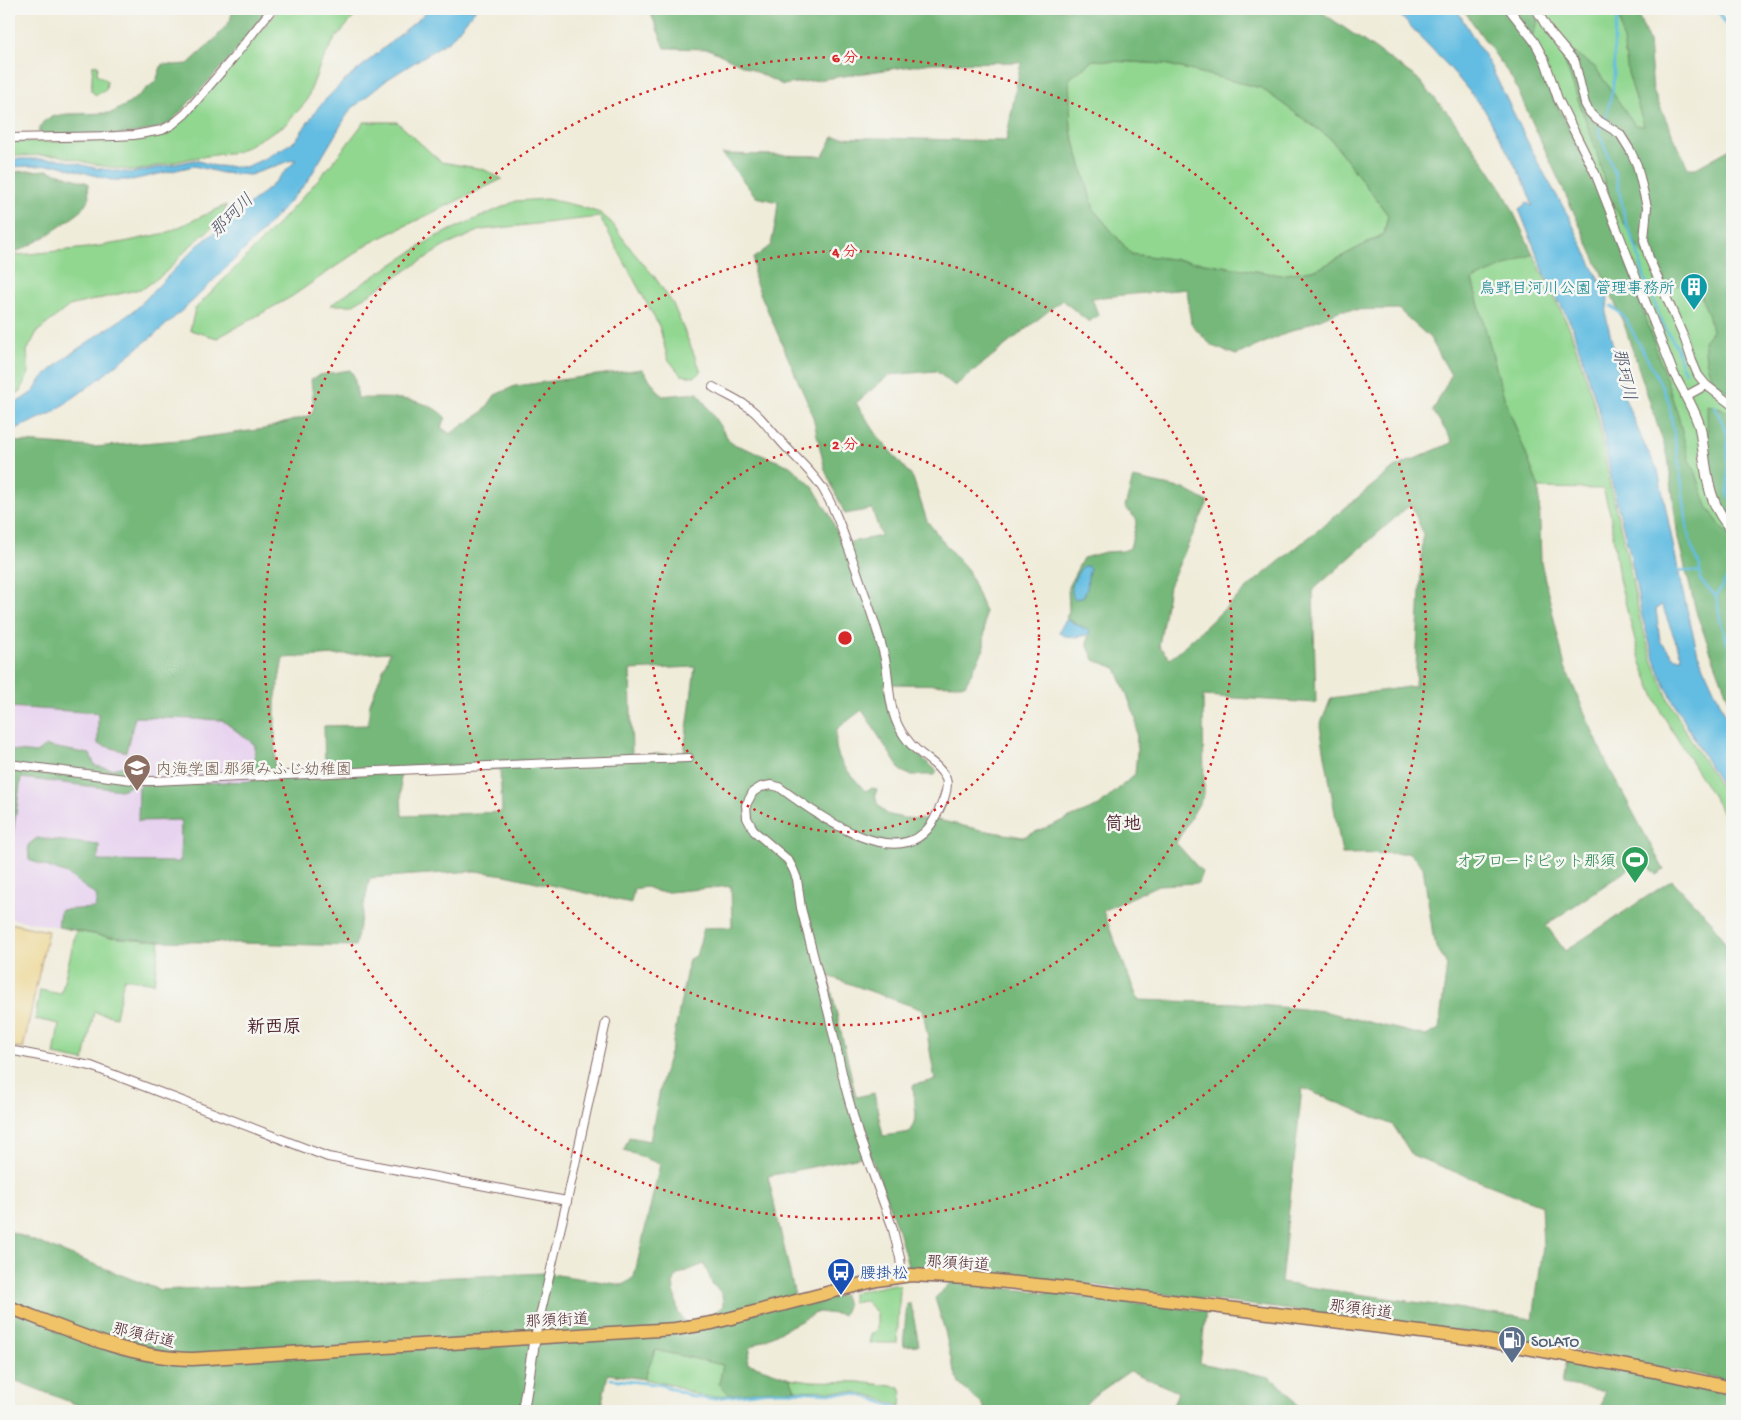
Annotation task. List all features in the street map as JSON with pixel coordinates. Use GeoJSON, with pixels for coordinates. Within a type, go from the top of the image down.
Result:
{"type":"FeatureCollection","features":[{"type":"Feature","properties":{"kind":"main road","name":"那須街道"},"geometry":{"type":"LineString","coordinates":[[9,1306],[62,1328],[126,1350],[154,1357],[173,1359],[216,1358],[693,1326],[745,1315],[856,1285],[902,1276],[967,1278],[1020,1282],[1476,1339],[1654,1371],[1732,1388]]}},
{"type":"Feature","properties":{"kind":"street"},"geometry":{"type":"LineString","coordinates":[[9,138],[115,136],[162,130],[185,114],[272,9]]}},
{"type":"Feature","properties":{"kind":"street"},"geometry":{"type":"LineString","coordinates":[[1510,9],[1534,41],[1546,61],[1558,99],[1595,173],[1674,374],[1699,426],[1710,493],[1719,513],[1732,530]]}},
{"type":"Feature","properties":{"kind":"street"},"geometry":{"type":"LineString","coordinates":[[1536,9],[1549,31],[1575,62],[1585,104],[1590,113],[1620,134],[1630,150],[1647,207],[1644,240],[1649,258],[1685,340],[1698,375],[1706,385],[1732,405]]}},
{"type":"Feature","properties":{"kind":"street"},"geometry":{"type":"LineString","coordinates":[[1686,396],[1706,385]]}},
{"type":"Feature","properties":{"kind":"street"},"geometry":{"type":"LineString","coordinates":[[713,387],[732,396],[754,411],[822,487],[837,514],[877,630],[885,660],[894,715],[908,741],[918,752],[936,765],[946,779],[947,788],[935,817],[926,832],[910,842],[898,843],[868,839],[844,830],[779,787],[771,785],[761,787],[753,792],[746,804],[747,818],[754,831],[788,860],[795,874],[801,908],[829,1015],[845,1086],[858,1133],[892,1226],[900,1258],[902,1276]]}},
{"type":"Feature","properties":{"kind":"street"},"geometry":{"type":"LineString","coordinates":[[9,764],[140,781],[154,781],[689,758]]}},
{"type":"Feature","properties":{"kind":"street"},"geometry":{"type":"LineString","coordinates":[[523,1411],[535,1337],[567,1202],[606,1022]]}},
{"type":"Feature","properties":{"kind":"street"},"geometry":{"type":"LineString","coordinates":[[9,1050],[100,1068],[328,1157],[567,1202]]}},
{"type":"Feature","properties":{"kind":"shaded area","name":"内海学園 那須みふじ幼稚園"},"geometry":{"type":"Polygon","coordinates":[[[9,698],[270,713],[261,872],[109,937],[9,918],[9,698]]]}},
{"type":"Feature","properties":{"kind":"green space"},"geometry":{"type":"Polygon","coordinates":[[[233,9],[268,9],[231,57],[171,122],[158,128],[127,134],[44,134],[38,131],[43,122],[53,116],[111,113],[128,104],[156,81],[162,64],[188,64],[215,39],[230,21],[233,9]]]}},
{"type":"Feature","properties":{"kind":"green space"},"geometry":{"type":"Polygon","coordinates":[[[279,9],[365,9],[353,18],[335,39],[321,63],[306,102],[285,125],[237,152],[193,158],[134,171],[97,165],[57,155],[9,156],[9,142],[124,140],[162,134],[175,127],[236,61],[279,9]]]}},
{"type":"Feature","properties":{"kind":"green space"},"geometry":{"type":"Polygon","coordinates":[[[649,9],[1317,9],[1417,78],[1451,117],[1504,192],[1533,254],[1472,280],[1504,397],[1539,488],[1541,562],[1565,667],[1606,762],[1664,870],[1656,875],[1642,860],[1546,925],[1565,951],[1672,880],[1712,922],[1732,954],[1732,1381],[1562,1348],[1457,1331],[1021,1276],[909,1269],[898,1230],[870,1155],[768,1176],[795,1296],[716,1317],[716,1311],[723,1306],[722,1294],[713,1285],[704,1264],[677,1275],[673,1284],[678,1312],[686,1324],[844,1295],[847,1306],[843,1315],[818,1312],[751,1347],[747,1363],[790,1378],[795,1390],[730,1395],[719,1384],[723,1365],[655,1350],[644,1379],[608,1374],[600,1411],[565,1411],[565,1407],[516,1407],[445,1411],[93,1411],[9,1378],[9,1231],[160,1290],[545,1273],[623,1285],[634,1277],[660,1164],[624,1150],[629,1137],[650,1141],[662,1079],[672,1047],[689,959],[696,956],[704,928],[732,927],[731,886],[669,892],[659,892],[646,887],[634,889],[631,903],[505,875],[475,871],[370,878],[355,946],[160,941],[109,937],[58,927],[60,910],[95,908],[97,896],[67,874],[29,860],[28,845],[37,838],[99,845],[98,861],[180,862],[181,820],[138,821],[139,785],[254,781],[255,745],[222,720],[135,717],[126,752],[98,744],[98,713],[9,707],[9,441],[94,447],[191,439],[264,429],[311,415],[314,408],[311,380],[319,375],[350,370],[354,376],[358,398],[405,399],[427,405],[437,410],[446,418],[441,427],[450,434],[484,411],[495,395],[515,386],[642,369],[662,396],[698,393],[731,443],[790,466],[813,487],[831,517],[841,544],[881,536],[872,509],[845,514],[825,470],[812,413],[754,279],[754,258],[771,245],[778,202],[756,197],[722,154],[823,156],[833,137],[1006,141],[1021,62],[932,63],[783,85],[709,49],[665,48],[649,9]],[[1093,60],[1069,79],[1071,131],[1094,210],[1131,254],[1280,275],[1318,269],[1384,234],[1388,215],[1330,138],[1261,88],[1165,64],[1093,60]],[[1187,289],[1092,298],[1098,315],[1089,322],[1062,300],[955,386],[936,371],[889,375],[856,403],[880,439],[913,478],[927,521],[968,570],[985,612],[984,649],[965,685],[884,684],[891,714],[916,753],[937,771],[935,775],[910,775],[901,771],[862,710],[837,729],[836,748],[842,763],[865,791],[872,788],[877,789],[875,795],[877,803],[886,814],[903,818],[938,820],[1023,837],[1099,806],[1135,774],[1137,751],[1136,718],[1116,668],[1094,660],[1087,644],[1089,631],[1066,618],[1069,611],[1068,587],[1083,558],[1130,548],[1137,520],[1125,507],[1133,478],[1184,489],[1208,502],[1169,586],[1159,646],[1170,659],[1254,582],[1394,468],[1453,442],[1433,411],[1451,375],[1430,338],[1398,309],[1341,310],[1236,355],[1212,346],[1191,324],[1187,289]],[[1411,504],[1313,590],[1316,703],[1203,696],[1204,795],[1176,843],[1202,872],[1198,883],[1158,885],[1103,911],[1138,1000],[1237,1003],[1323,1011],[1426,1036],[1439,1029],[1447,965],[1434,942],[1423,867],[1409,853],[1342,854],[1320,726],[1331,698],[1415,686],[1423,533],[1411,504]],[[390,652],[283,658],[275,702],[275,779],[325,777],[324,726],[368,725],[370,703],[390,652]],[[695,667],[630,670],[632,755],[684,753],[695,667]],[[500,769],[400,772],[402,816],[502,812],[500,769]],[[828,976],[856,1097],[874,1093],[883,1136],[911,1132],[916,1115],[913,1085],[935,1080],[923,1010],[828,976]],[[1302,1088],[1281,1283],[1533,1319],[1543,1247],[1541,1205],[1412,1155],[1393,1125],[1302,1088]]]}},
{"type":"Feature","properties":{"kind":"green space"},"geometry":{"type":"Polygon","coordinates":[[[1463,9],[1531,9],[1538,21],[1530,42],[1543,69],[1553,99],[1592,174],[1629,268],[1678,415],[1689,460],[1695,470],[1707,506],[1732,539],[1732,708],[1697,615],[1678,539],[1668,457],[1624,324],[1513,80],[1463,9]]]}},
{"type":"Feature","properties":{"kind":"green space"},"geometry":{"type":"Polygon","coordinates":[[[1482,9],[1620,9],[1632,57],[1688,175],[1732,158],[1732,606],[1668,402],[1482,9]]]}},
{"type":"Feature","properties":{"kind":"green space"},"geometry":{"type":"Polygon","coordinates":[[[1618,9],[1636,9],[1649,42],[1653,91],[1688,168],[1696,168],[1732,148],[1732,395],[1712,380],[1706,361],[1704,341],[1712,331],[1708,314],[1696,284],[1668,286],[1639,249],[1608,196],[1596,150],[1563,57],[1566,47],[1595,67],[1635,125],[1644,126],[1628,73],[1618,9]]]}},
{"type":"Feature","properties":{"kind":"green space"},"geometry":{"type":"Polygon","coordinates":[[[1093,60],[1165,64],[1261,88],[1330,138],[1388,215],[1384,234],[1318,269],[1280,275],[1131,254],[1094,210],[1071,131],[1069,78],[1093,60]]]}},
{"type":"Feature","properties":{"kind":"green space"},"geometry":{"type":"Polygon","coordinates":[[[93,65],[98,65],[97,74],[107,81],[106,90],[96,95],[91,91],[93,65]]]}},
{"type":"Feature","properties":{"kind":"green space"},"geometry":{"type":"Polygon","coordinates":[[[364,122],[397,122],[441,162],[483,169],[502,179],[370,243],[291,297],[217,338],[190,330],[195,309],[304,196],[345,148],[364,122]]]}},
{"type":"Feature","properties":{"kind":"green space"},"geometry":{"type":"Polygon","coordinates":[[[47,170],[88,183],[89,199],[79,213],[45,237],[9,256],[9,172],[47,170]]]}},
{"type":"Feature","properties":{"kind":"green space"},"geometry":{"type":"Polygon","coordinates":[[[547,199],[600,213],[611,222],[654,276],[673,304],[701,371],[695,377],[681,375],[668,359],[659,326],[600,217],[481,230],[443,247],[352,305],[331,305],[435,237],[516,201],[547,199]]]}},
{"type":"Feature","properties":{"kind":"green space"},"geometry":{"type":"Polygon","coordinates":[[[226,205],[223,218],[189,247],[166,272],[144,288],[69,306],[37,332],[27,351],[29,373],[21,391],[9,398],[9,256],[87,248],[166,233],[226,205]]]}},
{"type":"Feature","properties":{"kind":"green space"},"geometry":{"type":"Polygon","coordinates":[[[1533,254],[1570,329],[1598,417],[1610,485],[1640,619],[1653,662],[1670,703],[1732,806],[1732,828],[1661,712],[1641,663],[1619,579],[1610,513],[1603,489],[1539,488],[1504,397],[1472,280],[1533,254]]]}},
{"type":"Feature","properties":{"kind":"green space"},"geometry":{"type":"Polygon","coordinates":[[[1707,405],[1721,408],[1730,414],[1732,422],[1732,521],[1716,497],[1712,482],[1709,466],[1707,405]]]}},
{"type":"Feature","properties":{"kind":"green space"},"geometry":{"type":"Polygon","coordinates":[[[46,746],[90,754],[95,766],[111,769],[125,766],[135,770],[130,786],[121,790],[21,778],[9,861],[9,750],[36,753],[46,746]]]}},
{"type":"Feature","properties":{"kind":"green space"},"geometry":{"type":"Polygon","coordinates":[[[76,931],[109,937],[160,941],[154,983],[124,978],[116,1017],[94,1012],[84,1061],[54,1055],[59,1024],[35,1019],[40,990],[61,994],[76,931]]]}},
{"type":"Feature","properties":{"kind":"green space"},"geometry":{"type":"Polygon","coordinates":[[[951,1282],[1206,1311],[1200,1363],[1269,1377],[1286,1390],[1302,1411],[1171,1411],[1178,1392],[1130,1371],[1092,1397],[1080,1411],[984,1411],[984,1406],[959,1384],[935,1298],[951,1282]]]}},
{"type":"Feature","properties":{"kind":"green space"},"geometry":{"type":"Polygon","coordinates":[[[894,1284],[899,1285],[900,1289],[897,1343],[869,1343],[871,1335],[877,1329],[877,1313],[865,1301],[852,1302],[852,1293],[894,1284]]]}},
{"type":"Feature","properties":{"kind":"green space"},"geometry":{"type":"Polygon","coordinates":[[[907,1304],[911,1304],[919,1345],[903,1346],[907,1304]]]}},
{"type":"Feature","properties":{"kind":"green space"},"geometry":{"type":"Polygon","coordinates":[[[655,1350],[723,1365],[719,1384],[730,1395],[710,1397],[697,1395],[672,1385],[644,1379],[655,1350]]]}},
{"type":"Feature","properties":{"kind":"green space"},"geometry":{"type":"Polygon","coordinates":[[[1566,1359],[1732,1394],[1732,1411],[1601,1411],[1604,1391],[1562,1384],[1566,1359]]]}},
{"type":"Feature","properties":{"kind":"green space"},"geometry":{"type":"Polygon","coordinates":[[[790,1378],[811,1381],[859,1382],[900,1387],[902,1393],[901,1406],[854,1392],[795,1390],[790,1378]]]}},
{"type":"Feature","properties":{"kind":"sand"},"geometry":{"type":"Polygon","coordinates":[[[9,923],[48,931],[23,1049],[9,1046],[9,923]]]}},
{"type":"Feature","properties":{"kind":"water"},"geometry":{"type":"Polygon","coordinates":[[[428,9],[476,9],[450,40],[388,79],[350,110],[307,182],[258,236],[197,297],[159,331],[95,382],[52,413],[9,430],[9,404],[21,400],[34,391],[42,378],[69,355],[135,310],[197,246],[270,187],[296,160],[250,175],[222,173],[194,166],[132,180],[111,180],[57,165],[9,167],[9,159],[59,159],[95,168],[132,173],[195,160],[215,166],[246,167],[295,141],[320,105],[342,83],[428,9]]]}},
{"type":"Feature","properties":{"kind":"water"},"geometry":{"type":"Polygon","coordinates":[[[1394,9],[1457,10],[1491,67],[1537,161],[1569,217],[1608,299],[1606,316],[1625,399],[1644,444],[1658,470],[1682,589],[1698,654],[1732,729],[1732,802],[1677,708],[1663,681],[1653,654],[1642,617],[1630,554],[1612,484],[1600,414],[1572,326],[1546,277],[1519,209],[1527,203],[1533,206],[1524,182],[1484,109],[1450,68],[1394,9]],[[1662,605],[1656,609],[1660,641],[1675,658],[1682,658],[1662,605]]]}},
{"type":"Feature","properties":{"kind":"water"},"geometry":{"type":"Polygon","coordinates":[[[1083,566],[1088,566],[1090,569],[1087,590],[1083,597],[1075,599],[1072,587],[1075,578],[1083,566]]]}},
{"type":"Feature","properties":{"kind":"water"},"geometry":{"type":"Polygon","coordinates":[[[1066,620],[1090,631],[1089,634],[1073,637],[1062,635],[1059,633],[1060,629],[1066,620]]]}},
{"type":"Feature","properties":{"kind":"waterway"},"geometry":{"type":"LineString","coordinates":[[1620,9],[1614,35],[1614,78],[1612,92],[1606,117],[1599,131],[1616,176],[1626,223],[1637,250],[1645,279],[1663,324],[1676,346],[1681,365],[1686,372]]}},
{"type":"Feature","properties":{"kind":"waterway"},"geometry":{"type":"LineString","coordinates":[[1717,9],[1732,35]]}},
{"type":"Feature","properties":{"kind":"waterway"},"geometry":{"type":"LineString","coordinates":[[1611,306],[1628,323],[1662,386],[1669,403],[1688,533],[1700,566],[1700,572]]}},
{"type":"Feature","properties":{"kind":"waterway"},"geometry":{"type":"LineString","coordinates":[[1715,406],[1727,433],[1728,494],[1732,504]]}},
{"type":"Feature","properties":{"kind":"waterway"},"geometry":{"type":"LineString","coordinates":[[1716,596],[1728,576],[1731,565],[1732,545]]}},
{"type":"Feature","properties":{"kind":"waterway"},"geometry":{"type":"LineString","coordinates":[[1679,570],[1700,572],[1700,580],[1716,596],[1721,623],[1732,655]]}},
{"type":"Feature","properties":{"kind":"waterway"},"geometry":{"type":"LineString","coordinates":[[611,1379],[662,1385],[694,1397],[709,1399],[783,1391],[854,1394],[907,1411]]}},
{"type":"Feature","properties":{"kind":"place","name":"鳥野目河川公園 管理事務所"},"geometry":{"type":"Point","coordinates":[1694,311]}},
{"type":"Feature","properties":{"kind":"place","name":"内海学園 那須みふじ幼稚園"},"geometry":{"type":"Point","coordinates":[137,792]}},
{"type":"Feature","properties":{"kind":"place","name":"オフロードピット那須"},"geometry":{"type":"Point","coordinates":[1635,884]}},
{"type":"Feature","properties":{"kind":"place","name":"腰掛松"},"geometry":{"type":"Point","coordinates":[841,1296]}},
{"type":"Feature","properties":{"kind":"place","name":"SOLATO"},"geometry":{"type":"Point","coordinates":[1512,1364]}},
{"type":"Feature","properties":{"kind":"district","name":"筒地"},"geometry":{"type":"Point","coordinates":[1123,823]}},
{"type":"Feature","properties":{"kind":"district","name":"新西原"},"geometry":{"type":"Point","coordinates":[274,1026]}},
{"type":"Feature","properties":{"kind":"water label","name":"那珂川"},"geometry":{"type":"Point","coordinates":[231,215]}},
{"type":"Feature","properties":{"kind":"water label","name":"那珂川"},"geometry":{"type":"Point","coordinates":[1625,374]}}]}
